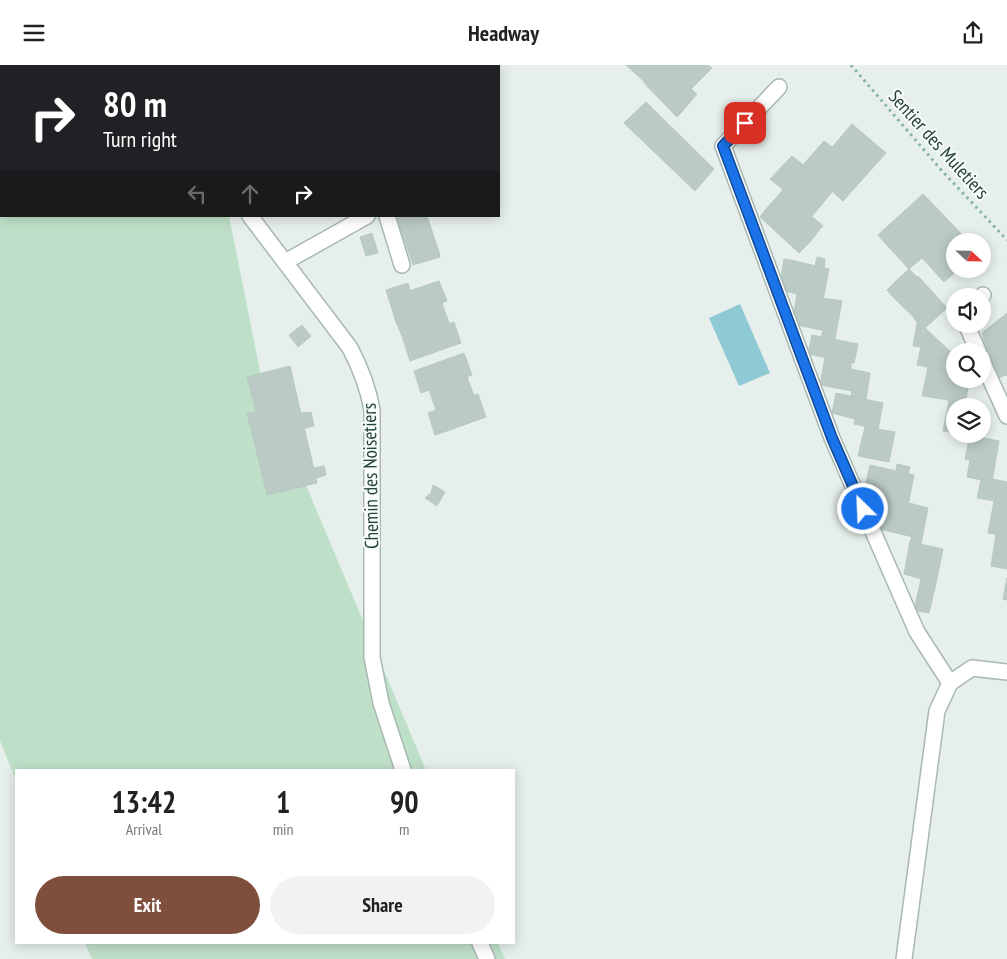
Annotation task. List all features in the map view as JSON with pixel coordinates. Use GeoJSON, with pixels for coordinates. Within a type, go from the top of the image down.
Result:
{"type":"FeatureCollection","features":[{"type":"Feature","properties":{"kind":"street"},"geometry":{"type":"LineString","coordinates":[[778,87],[723,146],[832,438],[917,632],[950,683]]}},
{"type":"Feature","properties":{"kind":"street","name":"Chemin des Noisetiers"},"geometry":{"type":"LineString","coordinates":[[251,217],[350,348],[362,371],[368,390],[372,410],[372,657],[381,703],[403,769]]}},
{"type":"Feature","properties":{"kind":"street"},"geometry":{"type":"LineString","coordinates":[[285,262],[365,217]]}},
{"type":"Feature","properties":{"kind":"street"},"geometry":{"type":"LineString","coordinates":[[387,217],[402,265]]}},
{"type":"Feature","properties":{"kind":"street"},"geometry":{"type":"LineString","coordinates":[[991,381],[1007,416]]}},
{"type":"Feature","properties":{"kind":"street"},"geometry":{"type":"LineString","coordinates":[[904,959],[936,711],[950,683],[972,668],[1007,672]]}},
{"type":"Feature","properties":{"kind":"street"},"geometry":{"type":"LineString","coordinates":[[480,944],[487,959]]}},
{"type":"Feature","properties":{"kind":"path","name":"Sentier des Muletiers"},"geometry":{"type":"LineString","coordinates":[[851,65],[943,171],[1007,240]]}},
{"type":"Feature","properties":{"kind":"green space"},"geometry":{"type":"Polygon","coordinates":[[[0,217],[229,217],[262,381],[426,769],[15,769],[15,778],[0,741],[0,217]]]}},
{"type":"Feature","properties":{"kind":"green space"},"geometry":{"type":"Polygon","coordinates":[[[85,944],[498,944],[505,959],[92,959],[85,944]]]}},
{"type":"Feature","properties":{"kind":"water"},"geometry":{"type":"Polygon","coordinates":[[[740,304],[770,373],[739,386],[709,318],[740,304]]]}},
{"type":"Feature","properties":{"kind":"building"},"geometry":{"type":"Polygon","coordinates":[[[626,65],[708,65],[712,68],[691,89],[697,94],[680,114],[626,65]]]}},
{"type":"Feature","properties":{"kind":"building"},"geometry":{"type":"Polygon","coordinates":[[[643,82],[680,114],[677,117],[643,82]]]}},
{"type":"Feature","properties":{"kind":"building"},"geometry":{"type":"Polygon","coordinates":[[[646,102],[714,169],[695,191],[624,123],[646,102]]]}},
{"type":"Feature","properties":{"kind":"building"},"geometry":{"type":"Polygon","coordinates":[[[852,124],[886,153],[843,201],[811,172],[852,124]]]}},
{"type":"Feature","properties":{"kind":"building"},"geometry":{"type":"Polygon","coordinates":[[[824,141],[832,147],[811,172],[803,165],[824,141]]]}},
{"type":"Feature","properties":{"kind":"building"},"geometry":{"type":"Polygon","coordinates":[[[792,156],[802,164],[781,188],[770,179],[792,156]]]}},
{"type":"Feature","properties":{"kind":"building"},"geometry":{"type":"Polygon","coordinates":[[[802,164],[833,191],[812,216],[781,188],[802,164]]]}},
{"type":"Feature","properties":{"kind":"building"},"geometry":{"type":"Polygon","coordinates":[[[783,190],[795,202],[790,208],[776,198],[783,190]]]}},
{"type":"Feature","properties":{"kind":"building"},"geometry":{"type":"Polygon","coordinates":[[[923,194],[929,200],[884,242],[878,235],[923,194]]]}},
{"type":"Feature","properties":{"kind":"building"},"geometry":{"type":"Polygon","coordinates":[[[776,198],[790,208],[779,220],[765,210],[776,198]]]}},
{"type":"Feature","properties":{"kind":"building"},"geometry":{"type":"Polygon","coordinates":[[[929,200],[960,233],[946,233],[946,278],[949,278],[944,282],[922,258],[909,269],[884,242],[929,200]]]}},
{"type":"Feature","properties":{"kind":"building"},"geometry":{"type":"Polygon","coordinates":[[[795,202],[823,226],[820,229],[790,208],[795,202]]]}},
{"type":"Feature","properties":{"kind":"building"},"geometry":{"type":"Polygon","coordinates":[[[790,208],[820,229],[810,242],[779,220],[790,208]]]}},
{"type":"Feature","properties":{"kind":"building"},"geometry":{"type":"Polygon","coordinates":[[[765,210],[779,220],[772,228],[760,217],[765,210]]]}},
{"type":"Feature","properties":{"kind":"building"},"geometry":{"type":"Polygon","coordinates":[[[397,217],[427,217],[439,252],[426,257],[411,220],[399,224],[397,217]]]}},
{"type":"Feature","properties":{"kind":"building"},"geometry":{"type":"Polygon","coordinates":[[[411,220],[426,257],[439,252],[440,257],[413,265],[399,224],[411,220]]]}},
{"type":"Feature","properties":{"kind":"building"},"geometry":{"type":"Polygon","coordinates":[[[779,220],[810,242],[799,253],[772,228],[779,220]]]}},
{"type":"Feature","properties":{"kind":"building"},"geometry":{"type":"Polygon","coordinates":[[[372,233],[378,253],[366,256],[360,237],[372,233]]]}},
{"type":"Feature","properties":{"kind":"building"},"geometry":{"type":"Polygon","coordinates":[[[817,257],[825,259],[824,268],[815,266],[817,257]]]}},
{"type":"Feature","properties":{"kind":"building"},"geometry":{"type":"Polygon","coordinates":[[[784,259],[795,261],[789,292],[779,290],[784,259]]]}},
{"type":"Feature","properties":{"kind":"building"},"geometry":{"type":"Polygon","coordinates":[[[795,261],[829,269],[823,300],[789,292],[795,261]]]}},
{"type":"Feature","properties":{"kind":"building"},"geometry":{"type":"Polygon","coordinates":[[[909,269],[917,277],[904,290],[895,282],[909,269]]]}},
{"type":"Feature","properties":{"kind":"building"},"geometry":{"type":"Polygon","coordinates":[[[918,276],[946,309],[936,318],[904,290],[918,276]]]}},
{"type":"Feature","properties":{"kind":"building"},"geometry":{"type":"Polygon","coordinates":[[[439,281],[447,301],[407,315],[400,294],[439,281]]]}},
{"type":"Feature","properties":{"kind":"building"},"geometry":{"type":"Polygon","coordinates":[[[895,282],[904,290],[894,298],[887,290],[895,282]]]}},
{"type":"Feature","properties":{"kind":"building"},"geometry":{"type":"Polygon","coordinates":[[[408,283],[410,290],[400,294],[407,315],[395,319],[386,290],[408,283]]]}},
{"type":"Feature","properties":{"kind":"building"},"geometry":{"type":"Polygon","coordinates":[[[904,290],[936,318],[925,328],[894,298],[904,290]]]}},
{"type":"Feature","properties":{"kind":"building"},"geometry":{"type":"Polygon","coordinates":[[[797,294],[842,301],[836,333],[792,324],[797,294]]]}},
{"type":"Feature","properties":{"kind":"building"},"geometry":{"type":"Polygon","coordinates":[[[442,303],[449,323],[411,336],[404,316],[442,303]]]}},
{"type":"Feature","properties":{"kind":"building"},"geometry":{"type":"Polygon","coordinates":[[[1007,313],[1007,375],[1003,376],[991,366],[991,343],[984,343],[982,333],[991,333],[991,326],[1007,313]]]}},
{"type":"Feature","properties":{"kind":"building"},"geometry":{"type":"Polygon","coordinates":[[[404,316],[411,336],[403,339],[395,319],[404,316]]]}},
{"type":"Feature","properties":{"kind":"building"},"geometry":{"type":"Polygon","coordinates":[[[913,317],[925,328],[923,330],[913,317]]]}},
{"type":"Feature","properties":{"kind":"building"},"geometry":{"type":"Polygon","coordinates":[[[454,322],[461,343],[421,357],[414,335],[454,322]]]}},
{"type":"Feature","properties":{"kind":"building"},"geometry":{"type":"Polygon","coordinates":[[[917,323],[923,330],[921,347],[913,346],[917,323]]]}},
{"type":"Feature","properties":{"kind":"building"},"geometry":{"type":"Polygon","coordinates":[[[302,325],[311,336],[298,347],[289,335],[302,325]]]}},
{"type":"Feature","properties":{"kind":"building"},"geometry":{"type":"Polygon","coordinates":[[[925,328],[946,348],[946,371],[917,365],[925,328]]]}},
{"type":"Feature","properties":{"kind":"building"},"geometry":{"type":"Polygon","coordinates":[[[823,331],[836,333],[835,339],[821,337],[823,331]]]}},
{"type":"Feature","properties":{"kind":"building"},"geometry":{"type":"Polygon","coordinates":[[[414,335],[421,357],[410,361],[403,339],[414,335]]]}},
{"type":"Feature","properties":{"kind":"building"},"geometry":{"type":"Polygon","coordinates":[[[812,335],[858,344],[854,363],[808,354],[812,335]]]}},
{"type":"Feature","properties":{"kind":"building"},"geometry":{"type":"Polygon","coordinates":[[[464,353],[472,375],[432,389],[425,367],[464,353]]]}},
{"type":"Feature","properties":{"kind":"building"},"geometry":{"type":"Polygon","coordinates":[[[825,357],[839,360],[838,367],[824,363],[825,357]]]}},
{"type":"Feature","properties":{"kind":"building"},"geometry":{"type":"Polygon","coordinates":[[[839,360],[851,363],[851,369],[870,373],[866,400],[851,396],[852,391],[820,385],[824,363],[838,367],[839,360]]]}},
{"type":"Feature","properties":{"kind":"building"},"geometry":{"type":"Polygon","coordinates":[[[290,366],[317,483],[267,495],[252,433],[267,429],[254,375],[290,366]]]}},
{"type":"Feature","properties":{"kind":"building"},"geometry":{"type":"Polygon","coordinates":[[[991,366],[1003,376],[994,380],[991,369],[991,366]]]}},
{"type":"Feature","properties":{"kind":"building"},"geometry":{"type":"Polygon","coordinates":[[[425,367],[432,389],[421,393],[414,371],[425,367]]]}},
{"type":"Feature","properties":{"kind":"building"},"geometry":{"type":"Polygon","coordinates":[[[928,367],[935,369],[930,397],[922,396],[928,367]]]}},
{"type":"Feature","properties":{"kind":"building"},"geometry":{"type":"Polygon","coordinates":[[[935,369],[946,371],[946,388],[968,388],[966,398],[946,398],[946,400],[930,397],[935,369]]]}},
{"type":"Feature","properties":{"kind":"building"},"geometry":{"type":"Polygon","coordinates":[[[254,375],[267,429],[252,433],[247,414],[256,412],[247,377],[254,375]]]}},
{"type":"Feature","properties":{"kind":"building"},"geometry":{"type":"Polygon","coordinates":[[[467,377],[474,396],[436,410],[429,390],[467,377]]]}},
{"type":"Feature","properties":{"kind":"building"},"geometry":{"type":"Polygon","coordinates":[[[836,393],[883,403],[878,429],[854,424],[855,419],[832,413],[836,393]]]}},
{"type":"Feature","properties":{"kind":"building"},"geometry":{"type":"Polygon","coordinates":[[[478,394],[486,417],[447,431],[439,409],[478,394]]]}},
{"type":"Feature","properties":{"kind":"building"},"geometry":{"type":"Polygon","coordinates":[[[439,409],[447,431],[435,435],[428,413],[439,409]]]}},
{"type":"Feature","properties":{"kind":"building"},"geometry":{"type":"Polygon","coordinates":[[[311,412],[314,426],[305,428],[301,413],[311,412]]]}},
{"type":"Feature","properties":{"kind":"building"},"geometry":{"type":"Polygon","coordinates":[[[946,416],[946,432],[943,431],[946,416]]]}},
{"type":"Feature","properties":{"kind":"building"},"geometry":{"type":"Polygon","coordinates":[[[865,427],[895,432],[889,462],[858,456],[865,427]]]}},
{"type":"Feature","properties":{"kind":"building"},"geometry":{"type":"Polygon","coordinates":[[[991,439],[999,441],[992,482],[967,477],[970,460],[965,459],[968,443],[991,443],[991,439]]]}},
{"type":"Feature","properties":{"kind":"building"},"geometry":{"type":"Polygon","coordinates":[[[897,464],[910,467],[908,473],[896,470],[897,464]]]}},
{"type":"Feature","properties":{"kind":"building"},"geometry":{"type":"Polygon","coordinates":[[[870,465],[914,475],[908,506],[863,496],[870,465]]]}},
{"type":"Feature","properties":{"kind":"building"},"geometry":{"type":"Polygon","coordinates":[[[324,466],[326,475],[317,478],[314,468],[324,466]]]}},
{"type":"Feature","properties":{"kind":"building"},"geometry":{"type":"Polygon","coordinates":[[[992,479],[1007,482],[1007,503],[977,498],[981,480],[992,482],[992,479]]]}},
{"type":"Feature","properties":{"kind":"building"},"geometry":{"type":"Polygon","coordinates":[[[433,485],[445,492],[437,506],[425,498],[431,493],[433,485]]]}},
{"type":"Feature","properties":{"kind":"building"},"geometry":{"type":"Polygon","coordinates":[[[885,501],[908,506],[909,503],[928,508],[922,539],[879,529],[885,501]]]}},
{"type":"Feature","properties":{"kind":"building"},"geometry":{"type":"Polygon","coordinates":[[[994,501],[1007,503],[1007,536],[988,533],[994,501]]]}},
{"type":"Feature","properties":{"kind":"building"},"geometry":{"type":"Polygon","coordinates":[[[996,534],[1007,536],[1007,569],[991,566],[996,534]]]}},
{"type":"Feature","properties":{"kind":"building"},"geometry":{"type":"Polygon","coordinates":[[[912,536],[922,539],[921,544],[910,542],[912,536]]]}},
{"type":"Feature","properties":{"kind":"building"},"geometry":{"type":"Polygon","coordinates":[[[910,542],[943,549],[936,583],[904,574],[910,542]]]}},
{"type":"Feature","properties":{"kind":"building"},"geometry":{"type":"Polygon","coordinates":[[[1007,578],[1007,600],[1003,599],[1007,578]]]}},
{"type":"Feature","properties":{"kind":"building"},"geometry":{"type":"Polygon","coordinates":[[[921,579],[936,583],[929,613],[914,610],[921,579]]]}},
{"type":"Feature","properties":{"kind":"route"},"geometry":{"type":"LineString","coordinates":[[745,123],[723,146],[832,438],[863,509]]}}]}
